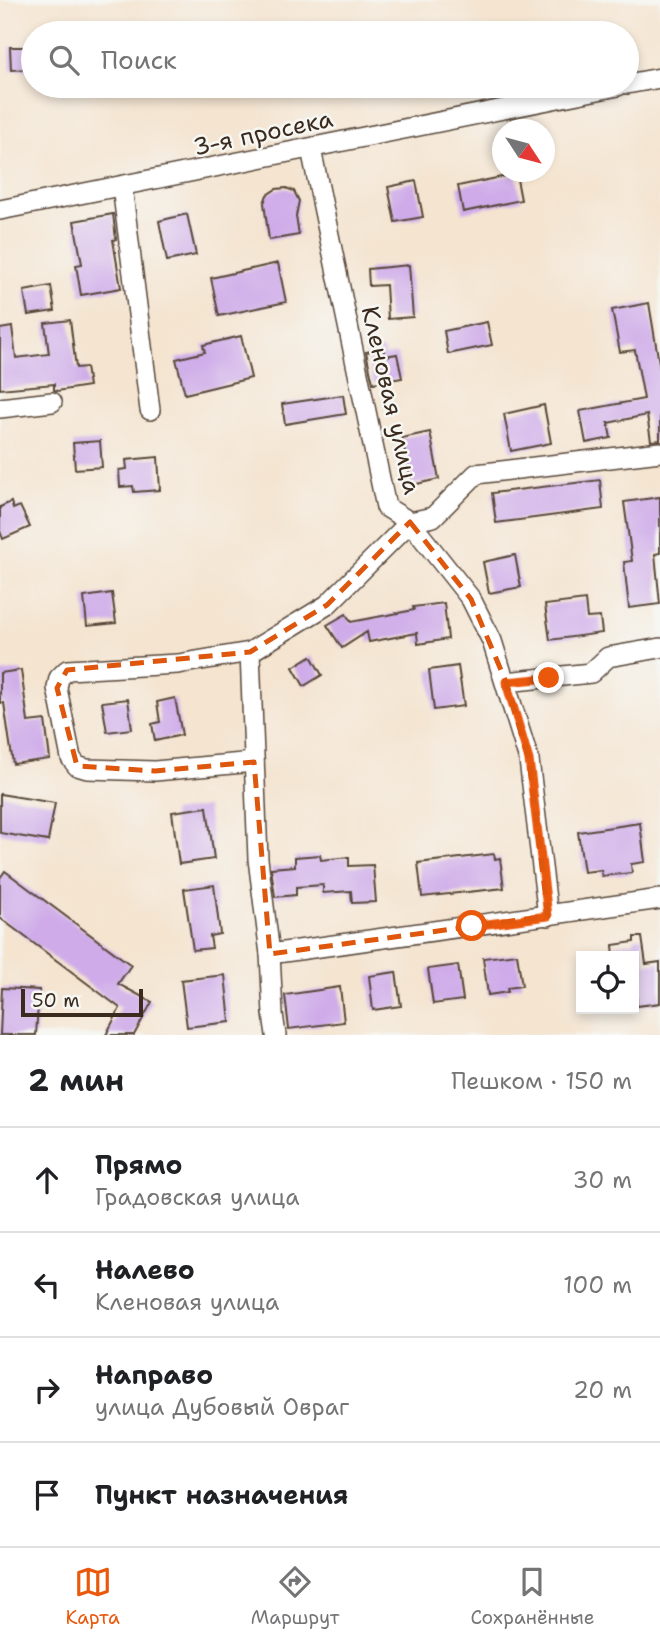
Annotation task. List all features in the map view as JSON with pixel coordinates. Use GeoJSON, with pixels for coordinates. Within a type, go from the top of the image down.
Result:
{"type":"FeatureCollection","features":[{"type":"Feature","properties":{"kind":"street"},"geometry":{"type":"LineString","coordinates":[[639,82],[660,78]]}},
{"type":"Feature","properties":{"kind":"street","name":"3-я просека"},"geometry":{"type":"LineString","coordinates":[[0,210],[555,98]]}},
{"type":"Feature","properties":{"kind":"street","name":"Кленовая улица"},"geometry":{"type":"LineString","coordinates":[[311,149],[386,507],[410,522],[471,599],[492,641],[529,760],[548,916]]}},
{"type":"Feature","properties":{"kind":"street"},"geometry":{"type":"LineString","coordinates":[[122,186],[150,410]]}},
{"type":"Feature","properties":{"kind":"street"},"geometry":{"type":"LineString","coordinates":[[0,408],[52,402]]}},
{"type":"Feature","properties":{"kind":"street"},"geometry":{"type":"LineString","coordinates":[[254,762],[155,771],[87,769],[77,766],[71,758],[57,688],[59,678],[66,670],[178,664],[250,652],[327,605],[410,522],[433,517],[475,474],[660,452]]}},
{"type":"Feature","properties":{"kind":"street"},"geometry":{"type":"LineString","coordinates":[[506,682],[591,673],[608,657],[660,648]]}},
{"type":"Feature","properties":{"kind":"street"},"geometry":{"type":"LineString","coordinates":[[250,652],[258,859],[270,954],[276,1035]]}},
{"type":"Feature","properties":{"kind":"street"},"geometry":{"type":"LineString","coordinates":[[270,954],[660,899]]}},
{"type":"Feature","properties":{"kind":"highlighted area"},"geometry":{"type":"Polygon","coordinates":[[[410,522],[471,599],[506,682],[529,760],[548,916],[270,954],[254,762],[155,771],[77,766],[57,688],[67,670],[250,652],[327,605],[410,522]]]}},
{"type":"Feature","properties":{"kind":"building"},"geometry":{"type":"Polygon","coordinates":[[[10,47],[21,47],[21,70],[11,70],[10,47]]]}},
{"type":"Feature","properties":{"kind":"building"},"geometry":{"type":"Polygon","coordinates":[[[492,179],[492,182],[518,182],[521,200],[463,212],[458,186],[492,179]]]}},
{"type":"Feature","properties":{"kind":"building"},"geometry":{"type":"Polygon","coordinates":[[[416,181],[423,217],[395,222],[388,187],[416,181]]]}},
{"type":"Feature","properties":{"kind":"building"},"geometry":{"type":"Polygon","coordinates":[[[276,189],[294,191],[299,201],[296,216],[299,235],[269,240],[264,203],[267,195],[276,189]]]}},
{"type":"Feature","properties":{"kind":"building"},"geometry":{"type":"Polygon","coordinates":[[[113,214],[116,239],[113,240],[121,288],[81,295],[76,265],[82,264],[74,221],[113,214]]]}},
{"type":"Feature","properties":{"kind":"building"},"geometry":{"type":"Polygon","coordinates":[[[187,214],[196,255],[167,261],[159,221],[187,214]]]}},
{"type":"Feature","properties":{"kind":"building"},"geometry":{"type":"Polygon","coordinates":[[[278,263],[286,302],[219,316],[211,278],[278,263]]]}},
{"type":"Feature","properties":{"kind":"building"},"geometry":{"type":"Polygon","coordinates":[[[409,265],[413,317],[388,319],[386,285],[369,286],[368,269],[409,265]]]}},
{"type":"Feature","properties":{"kind":"building"},"geometry":{"type":"Polygon","coordinates":[[[51,286],[55,311],[28,315],[24,291],[51,286]]]}},
{"type":"Feature","properties":{"kind":"building"},"geometry":{"type":"Polygon","coordinates":[[[649,303],[660,369],[660,440],[651,441],[647,415],[608,423],[611,438],[586,443],[580,411],[644,399],[635,350],[620,352],[612,310],[649,303]]]}},
{"type":"Feature","properties":{"kind":"building"},"geometry":{"type":"Polygon","coordinates":[[[70,320],[76,368],[86,367],[89,386],[57,391],[54,390],[54,384],[0,389],[0,329],[12,327],[16,358],[49,354],[45,323],[70,320]]]}},
{"type":"Feature","properties":{"kind":"building"},"geometry":{"type":"Polygon","coordinates":[[[487,322],[492,345],[448,354],[444,331],[487,322]]]}},
{"type":"Feature","properties":{"kind":"building"},"geometry":{"type":"Polygon","coordinates":[[[241,336],[251,378],[185,394],[176,359],[205,352],[203,345],[241,336]]]}},
{"type":"Feature","properties":{"kind":"building"},"geometry":{"type":"Polygon","coordinates":[[[383,349],[385,356],[397,354],[402,378],[373,383],[366,352],[383,349]]]}},
{"type":"Feature","properties":{"kind":"building"},"geometry":{"type":"Polygon","coordinates":[[[343,395],[346,414],[285,424],[282,404],[343,395]]]}},
{"type":"Feature","properties":{"kind":"building"},"geometry":{"type":"Polygon","coordinates":[[[544,405],[551,443],[511,451],[504,414],[544,405]]]}},
{"type":"Feature","properties":{"kind":"building"},"geometry":{"type":"Polygon","coordinates":[[[430,432],[439,479],[412,485],[402,438],[430,432]]]}},
{"type":"Feature","properties":{"kind":"building"},"geometry":{"type":"Polygon","coordinates":[[[100,441],[102,467],[75,469],[73,443],[100,441]]]}},
{"type":"Feature","properties":{"kind":"building"},"geometry":{"type":"Polygon","coordinates":[[[158,457],[160,490],[134,492],[133,486],[120,487],[119,470],[127,469],[126,460],[158,457]]]}},
{"type":"Feature","properties":{"kind":"building"},"geometry":{"type":"Polygon","coordinates":[[[600,480],[603,509],[496,523],[492,493],[600,480]]]}},
{"type":"Feature","properties":{"kind":"building"},"geometry":{"type":"Polygon","coordinates":[[[660,497],[660,553],[655,554],[660,604],[629,608],[624,562],[632,561],[624,502],[660,497]]]}},
{"type":"Feature","properties":{"kind":"building"},"geometry":{"type":"Polygon","coordinates":[[[11,502],[13,509],[20,506],[30,527],[3,539],[0,531],[0,507],[11,502]]]}},
{"type":"Feature","properties":{"kind":"building"},"geometry":{"type":"Polygon","coordinates":[[[515,555],[521,587],[489,593],[483,562],[515,555]]]}},
{"type":"Feature","properties":{"kind":"building"},"geometry":{"type":"Polygon","coordinates":[[[112,593],[116,623],[87,626],[84,597],[112,593]]]}},
{"type":"Feature","properties":{"kind":"building"},"geometry":{"type":"Polygon","coordinates":[[[585,600],[587,618],[600,617],[602,633],[550,640],[545,605],[585,600]]]}},
{"type":"Feature","properties":{"kind":"building"},"geometry":{"type":"Polygon","coordinates":[[[444,603],[448,639],[418,644],[417,633],[369,642],[367,632],[342,648],[327,625],[346,614],[351,622],[414,610],[413,607],[444,603]]]}},
{"type":"Feature","properties":{"kind":"building"},"geometry":{"type":"Polygon","coordinates":[[[311,656],[322,675],[304,686],[293,667],[311,656]]]}},
{"type":"Feature","properties":{"kind":"building"},"geometry":{"type":"Polygon","coordinates":[[[458,666],[464,706],[434,710],[429,670],[458,666]]]}},
{"type":"Feature","properties":{"kind":"building"},"geometry":{"type":"Polygon","coordinates":[[[21,670],[28,722],[45,720],[50,759],[13,764],[4,703],[0,703],[0,673],[21,670]]]}},
{"type":"Feature","properties":{"kind":"building"},"geometry":{"type":"Polygon","coordinates":[[[175,698],[182,735],[155,741],[152,724],[160,722],[157,702],[175,698]]]}},
{"type":"Feature","properties":{"kind":"building"},"geometry":{"type":"Polygon","coordinates":[[[128,699],[132,729],[107,732],[102,702],[128,699]]]}},
{"type":"Feature","properties":{"kind":"building"},"geometry":{"type":"Polygon","coordinates":[[[0,794],[55,803],[48,841],[0,833],[0,794]]]}},
{"type":"Feature","properties":{"kind":"building"},"geometry":{"type":"Polygon","coordinates":[[[207,807],[214,859],[179,864],[172,812],[207,807]]]}},
{"type":"Feature","properties":{"kind":"building"},"geometry":{"type":"Polygon","coordinates":[[[640,823],[645,862],[631,864],[632,873],[602,876],[601,870],[584,872],[578,832],[640,823]]]}},
{"type":"Feature","properties":{"kind":"building"},"geometry":{"type":"Polygon","coordinates":[[[494,854],[495,859],[500,858],[504,888],[422,897],[418,863],[494,854]]]}},
{"type":"Feature","properties":{"kind":"building"},"geometry":{"type":"Polygon","coordinates":[[[320,855],[321,860],[349,857],[349,866],[373,865],[376,902],[352,903],[351,891],[323,893],[323,885],[296,887],[296,895],[275,897],[271,868],[295,866],[295,857],[320,855]]]}},
{"type":"Feature","properties":{"kind":"building"},"geometry":{"type":"Polygon","coordinates":[[[5,871],[131,965],[118,984],[152,1002],[134,1035],[106,1035],[120,1008],[0,918],[0,878],[5,871]]]}},
{"type":"Feature","properties":{"kind":"building"},"geometry":{"type":"Polygon","coordinates":[[[214,885],[220,934],[210,936],[212,948],[193,950],[184,889],[214,885]]]}},
{"type":"Feature","properties":{"kind":"building"},"geometry":{"type":"Polygon","coordinates":[[[634,937],[642,937],[646,964],[660,962],[660,1003],[639,1006],[639,951],[614,951],[613,945],[634,942],[634,937]]]}},
{"type":"Feature","properties":{"kind":"building"},"geometry":{"type":"Polygon","coordinates":[[[517,954],[522,986],[507,988],[508,992],[488,995],[483,958],[517,954]]]}},
{"type":"Feature","properties":{"kind":"building"},"geometry":{"type":"Polygon","coordinates":[[[458,965],[463,1000],[433,1004],[428,969],[458,965]]]}},
{"type":"Feature","properties":{"kind":"building"},"geometry":{"type":"Polygon","coordinates":[[[396,972],[401,1006],[373,1010],[369,976],[396,972]]]}},
{"type":"Feature","properties":{"kind":"building"},"geometry":{"type":"Polygon","coordinates":[[[225,975],[230,1022],[187,1027],[181,980],[225,975]]]}},
{"type":"Feature","properties":{"kind":"building"},"geometry":{"type":"Polygon","coordinates":[[[340,987],[344,1022],[289,1029],[285,995],[340,987]]]}},
{"type":"Feature","properties":{"kind":"building"},"geometry":{"type":"Polygon","coordinates":[[[2,988],[39,990],[36,1035],[0,1035],[2,988]]]}},
{"type":"Feature","properties":{"kind":"route"},"geometry":{"type":"LineString","coordinates":[[472,926],[548,916],[529,760],[506,682],[549,678]]}}]}
